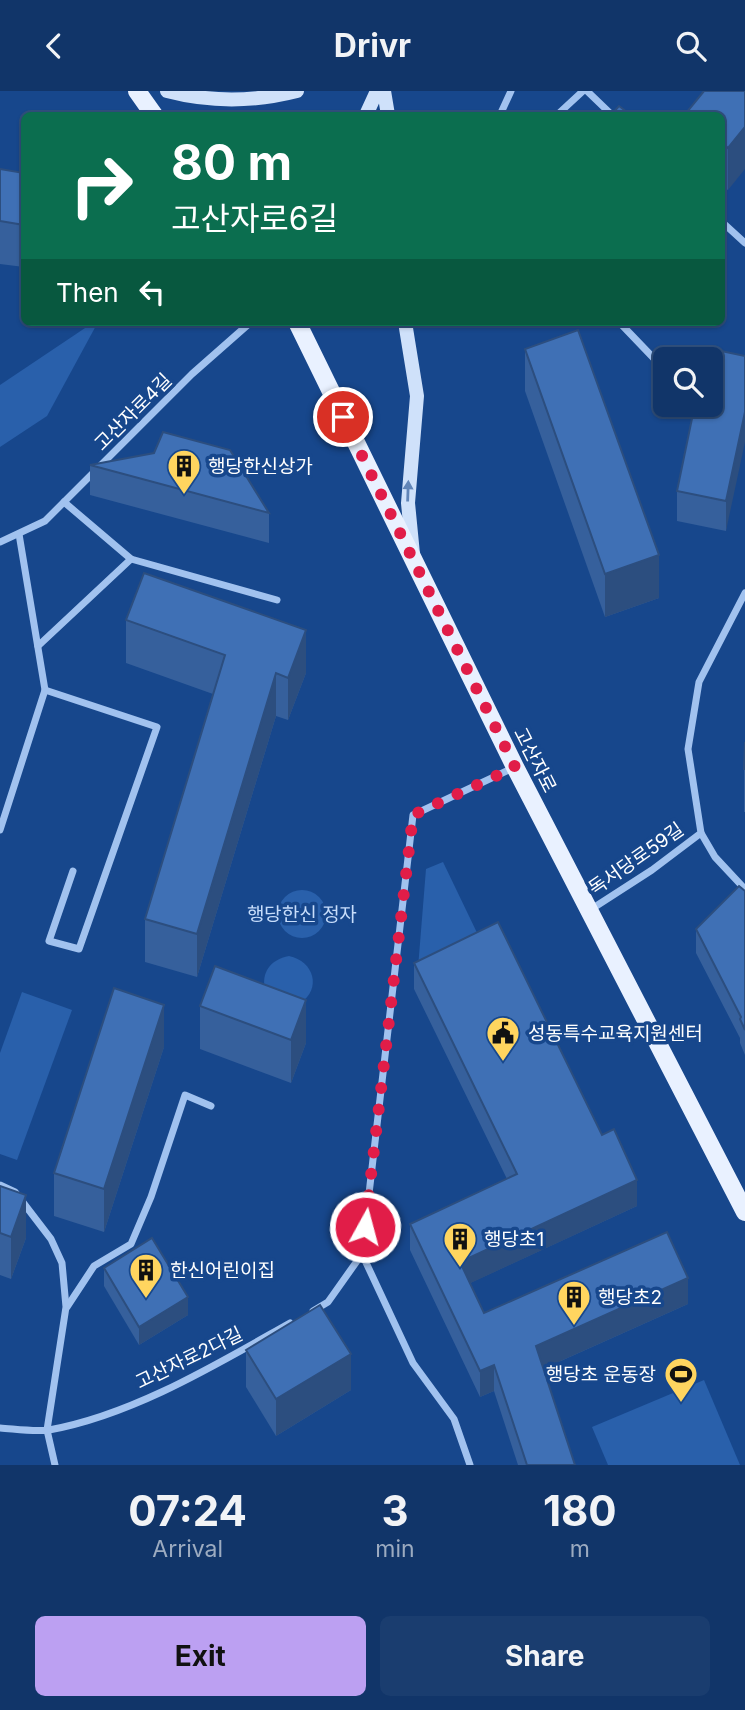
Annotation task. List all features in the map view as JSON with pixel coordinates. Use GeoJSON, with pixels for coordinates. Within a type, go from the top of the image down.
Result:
{"type":"FeatureCollection","features":[{"type":"Feature","properties":{"kind":"main road"},"geometry":{"type":"LineString","coordinates":[[137,91],[152,112]]}},
{"type":"Feature","properties":{"kind":"main road"},"geometry":{"type":"LineString","coordinates":[[167,91],[225,100],[264,99],[296,91]]}},
{"type":"Feature","properties":{"kind":"main road"},"geometry":{"type":"LineString","coordinates":[[367,112],[377,91]]}},
{"type":"Feature","properties":{"kind":"main road"},"geometry":{"type":"LineString","coordinates":[[384,91],[388,112]]}},
{"type":"Feature","properties":{"kind":"main road","name":"고산자로"},"geometry":{"type":"LineString","coordinates":[[299,326],[515,767],[745,1212]]}},
{"type":"Feature","properties":{"kind":"main road"},"geometry":{"type":"LineString","coordinates":[[406,326],[417,396],[408,503],[413,559]]}},
{"type":"Feature","properties":{"kind":"street"},"geometry":{"type":"LineString","coordinates":[[501,112],[511,91]]}},
{"type":"Feature","properties":{"kind":"street"},"geometry":{"type":"LineString","coordinates":[[560,112],[585,91],[609,112]]}},
{"type":"Feature","properties":{"kind":"street"},"geometry":{"type":"LineString","coordinates":[[725,225],[745,243]]}},
{"type":"Feature","properties":{"kind":"street","name":"고산자로4길"},"geometry":{"type":"LineString","coordinates":[[0,542],[46,521],[192,374],[246,326]]}},
{"type":"Feature","properties":{"kind":"street"},"geometry":{"type":"LineString","coordinates":[[623,326],[653,357]]}},
{"type":"Feature","properties":{"kind":"street"},"geometry":{"type":"LineString","coordinates":[[64,502],[131,559],[276,600]]}},
{"type":"Feature","properties":{"kind":"street"},"geometry":{"type":"LineString","coordinates":[[0,830],[45,690],[19,534]]}},
{"type":"Feature","properties":{"kind":"street"},"geometry":{"type":"LineString","coordinates":[[38,646],[131,559]]}},
{"type":"Feature","properties":{"kind":"street","name":"독서당로59길"},"geometry":{"type":"LineString","coordinates":[[589,911],[652,870],[701,833],[688,749],[699,682],[745,593]]}},
{"type":"Feature","properties":{"kind":"street"},"geometry":{"type":"LineString","coordinates":[[45,690],[157,727],[79,949],[49,940],[74,871]]}},
{"type":"Feature","properties":{"kind":"street"},"geometry":{"type":"LineString","coordinates":[[305,1315],[328,1302],[362,1254],[413,815],[515,767]]}},
{"type":"Feature","properties":{"kind":"street"},"geometry":{"type":"LineString","coordinates":[[701,833],[715,857],[745,888]]}},
{"type":"Feature","properties":{"kind":"street"},"geometry":{"type":"LineString","coordinates":[[66,1307],[94,1266],[131,1244],[151,1197],[184,1095],[211,1106]]}},
{"type":"Feature","properties":{"kind":"street"},"geometry":{"type":"LineString","coordinates":[[0,1185],[15,1192],[51,1239],[62,1263],[66,1307],[47,1430],[55,1465]]}},
{"type":"Feature","properties":{"kind":"street"},"geometry":{"type":"LineString","coordinates":[[362,1254],[414,1363],[454,1419],[470,1465]]}},
{"type":"Feature","properties":{"kind":"street","name":"고산자로2다길"},"geometry":{"type":"LineString","coordinates":[[0,1428],[47,1430],[113,1412],[191,1379],[294,1321]]}},
{"type":"Feature","properties":{"kind":"green space"},"geometry":{"type":"Polygon","coordinates":[[[88,326],[96,326],[47,416],[0,447],[0,385],[88,326]]]}},
{"type":"Feature","properties":{"kind":"green space"},"geometry":{"type":"Polygon","coordinates":[[[443,862],[480,939],[418,968],[426,869],[443,862]]]}},
{"type":"Feature","properties":{"kind":"green space","name":"행당한신 정자"},"geometry":{"type":"Polygon","coordinates":[[[302,890],[319,897],[326,914],[319,931],[302,938],[285,931],[278,914],[285,897],[302,890]]]}},
{"type":"Feature","properties":{"kind":"green space"},"geometry":{"type":"Polygon","coordinates":[[[289,956],[304,963],[312,976],[311,990],[300,1003],[265,991],[264,978],[268,968],[277,960],[289,956]]]}},
{"type":"Feature","properties":{"kind":"green space"},"geometry":{"type":"Polygon","coordinates":[[[22,992],[72,1010],[17,1160],[0,1154],[0,1053],[22,992]]]}},
{"type":"Feature","properties":{"kind":"green space","name":"행당초 운동장"},"geometry":{"type":"Polygon","coordinates":[[[704,1380],[740,1465],[608,1465],[592,1427],[704,1380]]]}},
{"type":"Feature","properties":{"kind":"building"},"geometry":{"type":"Polygon","coordinates":[[[704,91],[745,91],[745,127],[728,148],[725,145],[725,112],[687,112],[704,91]]]}},
{"type":"Feature","properties":{"kind":"building"},"geometry":{"type":"Polygon","coordinates":[[[619,106],[627,112],[614,112],[619,106]]]}},
{"type":"Feature","properties":{"kind":"building"},"geometry":{"type":"Polygon","coordinates":[[[0,169],[21,172],[21,224],[0,221],[0,169]]]}},
{"type":"Feature","properties":{"kind":"building"},"geometry":{"type":"Polygon","coordinates":[[[578,330],[659,555],[605,574],[525,349],[578,330]]]}},
{"type":"Feature","properties":{"kind":"building"},"geometry":{"type":"Polygon","coordinates":[[[723,351],[745,356],[745,412],[726,501],[677,491],[692,417],[723,417],[723,351]]]}},
{"type":"Feature","properties":{"kind":"building"},"geometry":{"type":"Polygon","coordinates":[[[163,432],[230,450],[269,513],[90,465],[154,453],[163,432]]]}},
{"type":"Feature","properties":{"kind":"building"},"geometry":{"type":"Polygon","coordinates":[[[144,573],[306,630],[288,678],[276,673],[197,934],[145,919],[225,655],[126,620],[144,573]]]}},
{"type":"Feature","properties":{"kind":"building"},"geometry":{"type":"Polygon","coordinates":[[[739,886],[745,891],[745,1030],[696,929],[739,886]]]}},
{"type":"Feature","properties":{"kind":"building"},"geometry":{"type":"Polygon","coordinates":[[[498,922],[602,1135],[614,1129],[637,1180],[460,1262],[484,1313],[667,1232],[688,1278],[536,1346],[575,1465],[527,1465],[494,1365],[480,1371],[410,1224],[517,1174],[414,963],[498,922]]]}},
{"type":"Feature","properties":{"kind":"building"},"geometry":{"type":"Polygon","coordinates":[[[215,966],[306,1000],[291,1040],[200,1006],[215,966]]]}},
{"type":"Feature","properties":{"kind":"building"},"geometry":{"type":"Polygon","coordinates":[[[114,988],[164,1005],[104,1189],[54,1173],[114,988]]]}},
{"type":"Feature","properties":{"kind":"building"},"geometry":{"type":"Polygon","coordinates":[[[0,1186],[26,1195],[11,1237],[0,1233],[0,1186]]]}},
{"type":"Feature","properties":{"kind":"building","name":"한신어린이집"},"geometry":{"type":"Polygon","coordinates":[[[152,1238],[188,1297],[139,1327],[104,1268],[152,1238]]]}},
{"type":"Feature","properties":{"kind":"building"},"geometry":{"type":"Polygon","coordinates":[[[320,1305],[351,1354],[276,1399],[246,1350],[320,1305]]]}},
{"type":"Feature","properties":{"kind":"place","name":"행당한신상가"},"geometry":{"type":"Point","coordinates":[184,496]}},
{"type":"Feature","properties":{"kind":"place","name":"성동특수교육지원센터"},"geometry":{"type":"Point","coordinates":[503,1063]}},
{"type":"Feature","properties":{"kind":"place","name":"행당초1"},"geometry":{"type":"Point","coordinates":[460,1269]}},
{"type":"Feature","properties":{"kind":"place","name":"한신어린이집"},"geometry":{"type":"Point","coordinates":[146,1300]}},
{"type":"Feature","properties":{"kind":"place","name":"행당초2"},"geometry":{"type":"Point","coordinates":[574,1327]}},
{"type":"Feature","properties":{"kind":"place","name":"행당초 운동장"},"geometry":{"type":"Point","coordinates":[681,1404]}},
{"type":"Feature","properties":{"kind":"route"},"geometry":{"type":"LineString","coordinates":[[343,417],[515,767],[413,815],[365,1227]]}}]}
